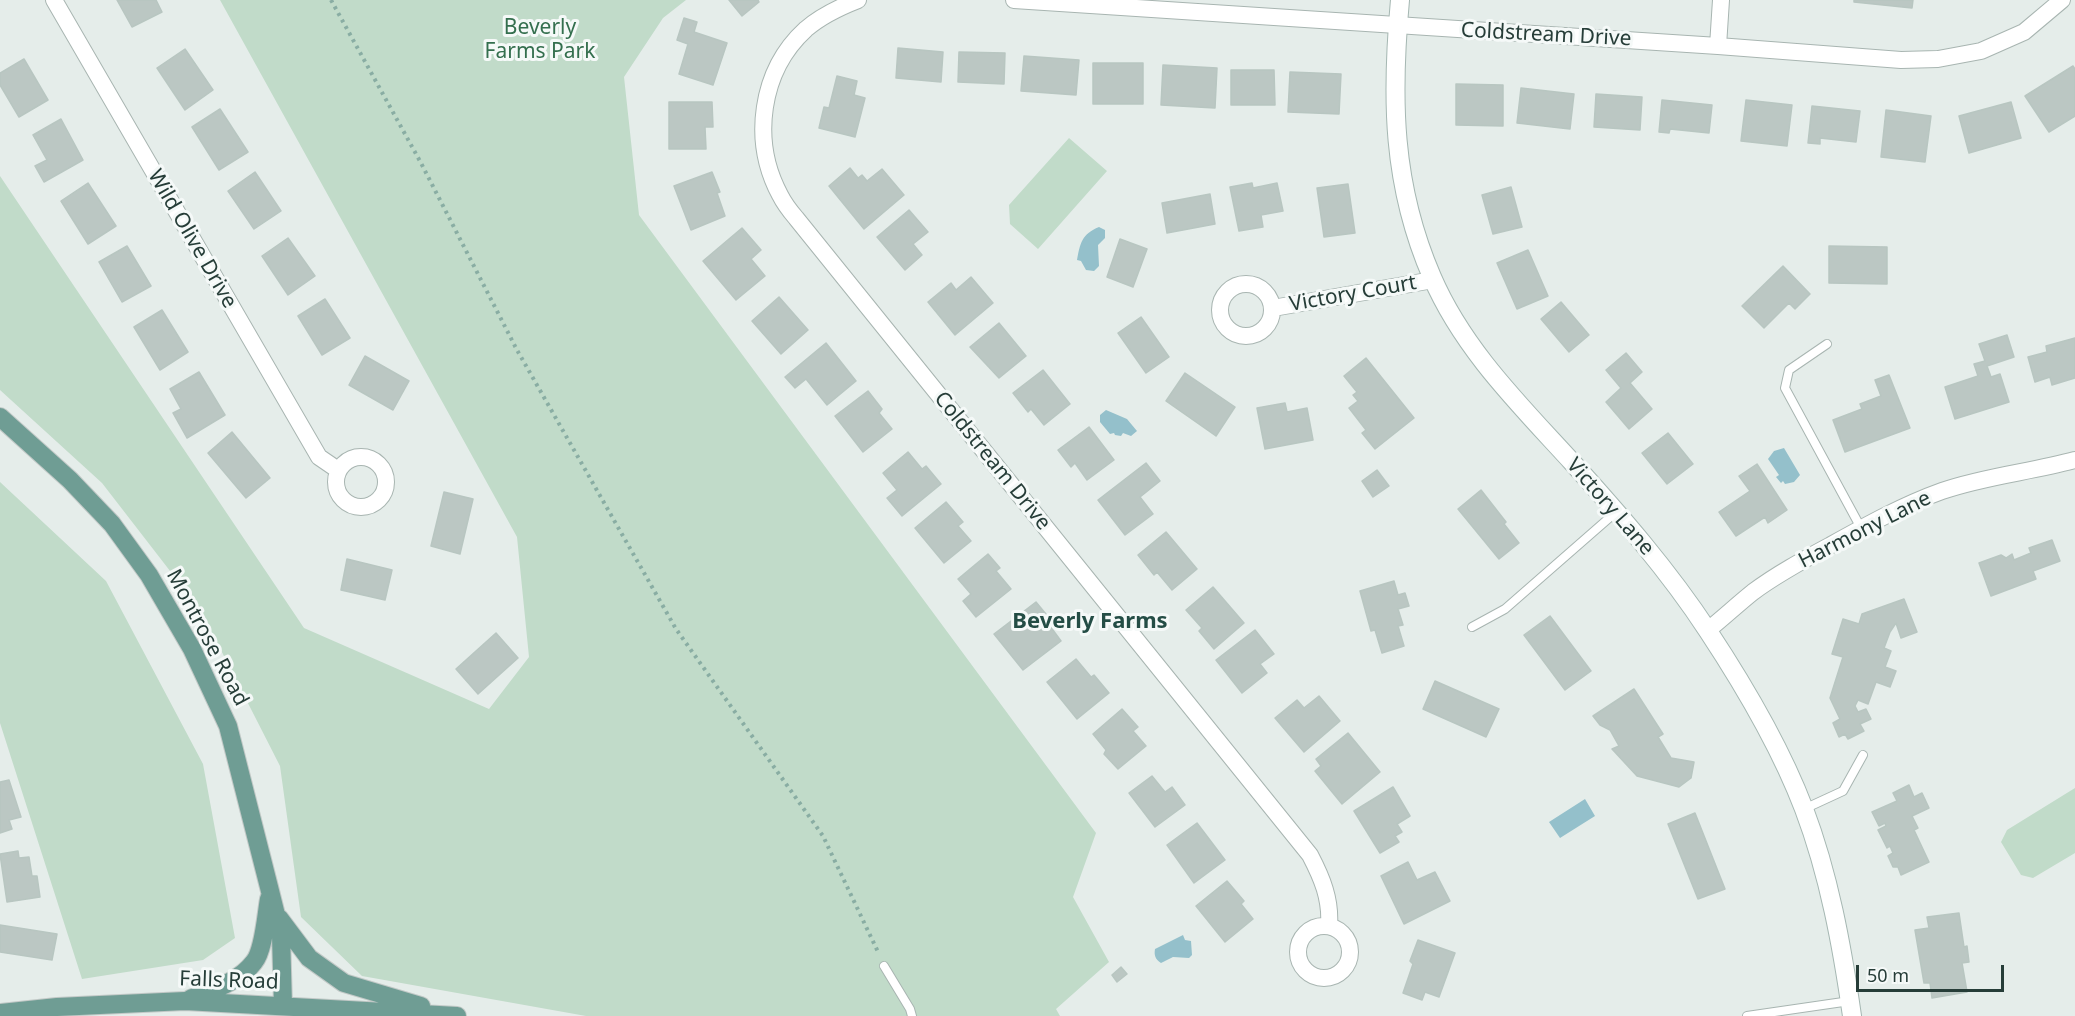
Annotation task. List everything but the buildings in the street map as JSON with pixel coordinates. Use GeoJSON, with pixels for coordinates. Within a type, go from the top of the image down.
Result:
{"type":"FeatureCollection","features":[{"type":"Feature","properties":{"kind":"main road","name":"Montrose Road"},"geometry":{"type":"LineString","coordinates":[[0,417],[70,480],[112,524],[149,575],[192,649],[228,726],[281,935],[283,1005]]}},
{"type":"Feature","properties":{"kind":"main road"},"geometry":{"type":"LineString","coordinates":[[185,1001],[234,980],[255,962],[270,891]]}},
{"type":"Feature","properties":{"kind":"main road"},"geometry":{"type":"LineString","coordinates":[[276,914],[309,958],[344,983],[453,1015]]}},
{"type":"Feature","properties":{"kind":"main road","name":"Falls Road"},"geometry":{"type":"LineString","coordinates":[[0,1013],[57,1007],[185,1001],[453,1015]]}},
{"type":"Feature","properties":{"kind":"street","name":"Wild Olive Drive"},"geometry":{"type":"LineString","coordinates":[[54,0],[319,457],[338,470]]}},
{"type":"Feature","properties":{"kind":"street","name":"Coldstream Drive"},"geometry":{"type":"LineString","coordinates":[[858,0],[840,7],[806,29],[774,72],[766,98],[763,124],[764,148],[770,173],[780,196],[1310,855],[1323,880],[1329,903],[1329,926]]}},
{"type":"Feature","properties":{"kind":"street","name":"Coldstream Drive"},"geometry":{"type":"LineString","coordinates":[[1014,0],[1901,60],[1956,57],[1981,51],[2024,32],[2062,0]]}},
{"type":"Feature","properties":{"kind":"street","name":"Victory Lane"},"geometry":{"type":"LineString","coordinates":[[1400,0],[1394,105],[1399,164],[1414,229],[1433,280],[1460,328],[1487,366],[1664,569],[1708,630],[1762,720],[1785,764],[1804,810],[1826,879],[1851,1009]]}},
{"type":"Feature","properties":{"kind":"street"},"geometry":{"type":"LineString","coordinates":[[1718,46],[1721,0]]}},
{"type":"Feature","properties":{"kind":"street","name":"Victory Court"},"geometry":{"type":"LineString","coordinates":[[1273,308],[1433,280]]}},
{"type":"Feature","properties":{"kind":"street","name":"Harmony Lane"},"geometry":{"type":"LineString","coordinates":[[1708,630],[1754,592],[1803,560],[1910,504],[1943,491],[2002,475],[2041,469],[2075,460]]}},
{"type":"Feature","properties":{"kind":"lane"},"geometry":{"type":"LineString","coordinates":[[1827,344],[1789,370],[1785,388],[1861,528]]}},
{"type":"Feature","properties":{"kind":"lane"},"geometry":{"type":"LineString","coordinates":[[1472,627],[1505,609],[1616,512]]}},
{"type":"Feature","properties":{"kind":"lane"},"geometry":{"type":"LineString","coordinates":[[1804,810],[1843,791],[1863,755]]}},
{"type":"Feature","properties":{"kind":"lane"},"geometry":{"type":"LineString","coordinates":[[884,966],[912,1016]]}},
{"type":"Feature","properties":{"kind":"lane"},"geometry":{"type":"LineString","coordinates":[[1747,1016],[1851,1009]]}},
{"type":"Feature","properties":{"kind":"path"},"geometry":{"type":"LineString","coordinates":[[331,0],[421,163],[517,350],[675,629],[823,836],[884,966]]}},
{"type":"Feature","properties":{"kind":"green space","name":"Beverly Farms Park"},"geometry":{"type":"Polygon","coordinates":[[[220,0],[686,0],[663,18],[624,77],[639,215],[1096,833],[1073,897],[1109,962],[1056,1009],[1060,1016],[586,1016],[362,976],[301,917],[280,766],[201,611],[102,483],[0,390],[0,176],[304,628],[489,709],[529,657],[517,537],[220,0]]]}},
{"type":"Feature","properties":{"kind":"green space"},"geometry":{"type":"Polygon","coordinates":[[[1069,138],[1107,171],[1038,249],[1010,224],[1009,205],[1069,138]]]}},
{"type":"Feature","properties":{"kind":"green space"},"geometry":{"type":"Polygon","coordinates":[[[0,482],[106,581],[203,764],[235,938],[203,960],[82,979],[0,723],[0,482]]]}},
{"type":"Feature","properties":{"kind":"green space"},"geometry":{"type":"Polygon","coordinates":[[[2075,788],[2075,853],[2033,878],[2021,875],[2001,842],[2007,830],[2075,788]]]}},
{"type":"Feature","properties":{"kind":"water"},"geometry":{"type":"Polygon","coordinates":[[[1099,227],[1105,230],[1105,238],[1098,245],[1099,266],[1094,271],[1086,270],[1081,261],[1077,260],[1079,249],[1085,236],[1099,227]]]}},
{"type":"Feature","properties":{"kind":"water"},"geometry":{"type":"Polygon","coordinates":[[[1106,410],[1127,419],[1137,431],[1131,436],[1123,433],[1121,436],[1110,434],[1100,422],[1100,415],[1106,410]]]}},
{"type":"Feature","properties":{"kind":"water"},"geometry":{"type":"Polygon","coordinates":[[[1784,448],[1800,475],[1794,482],[1785,484],[1776,477],[1779,475],[1768,459],[1774,451],[1784,448]]]}},
{"type":"Feature","properties":{"kind":"water"},"geometry":{"type":"Polygon","coordinates":[[[1585,799],[1595,816],[1560,838],[1549,822],[1585,799]]]}},
{"type":"Feature","properties":{"kind":"water"},"geometry":{"type":"Polygon","coordinates":[[[1183,935],[1185,940],[1191,941],[1192,955],[1189,958],[1173,957],[1161,963],[1157,960],[1155,949],[1183,935]]]}},
{"type":"Feature","properties":{"kind":"district","name":"Beverly Farms"},"geometry":{"type":"Point","coordinates":[1090,622]}}]}
